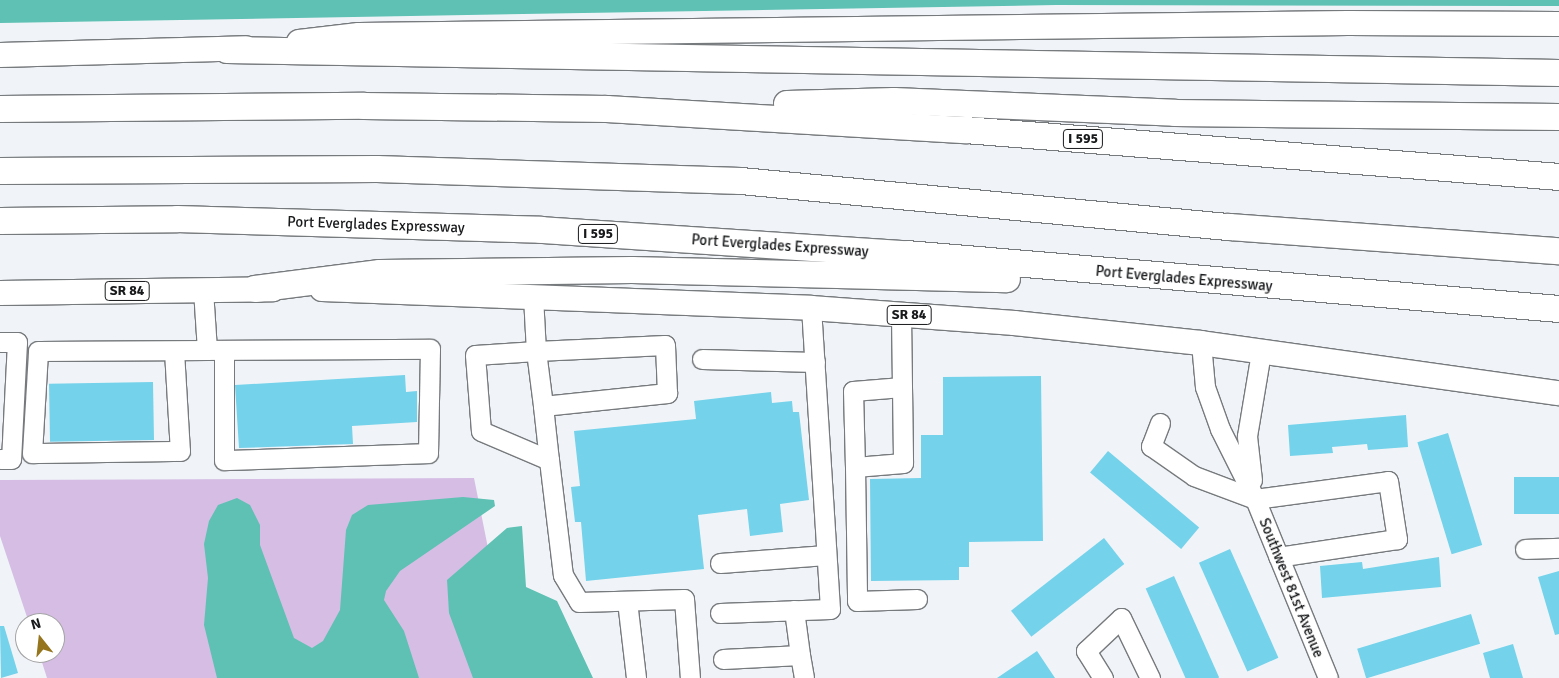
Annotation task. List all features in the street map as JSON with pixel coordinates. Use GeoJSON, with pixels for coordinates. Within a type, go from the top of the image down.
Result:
{"type":"FeatureCollection","features":[{"type":"Feature","properties":{"kind":"highway"},"geometry":{"type":"LineString","coordinates":[[228,50],[1559,73]]}},
{"type":"Feature","properties":{"kind":"highway"},"geometry":{"type":"LineString","coordinates":[[607,109],[894,102],[1175,113],[1559,117]]}},
{"type":"Feature","properties":{"kind":"highway","name":"I 595"},"geometry":{"type":"LineString","coordinates":[[0,109],[356,106],[607,109],[965,130],[1559,177]]}},
{"type":"Feature","properties":{"kind":"highway"},"geometry":{"type":"LineString","coordinates":[[0,171],[367,169],[684,178],[1229,227],[1559,251]]}},
{"type":"Feature","properties":{"kind":"highway","name":"Port Everglades Expressway"},"geometry":{"type":"LineString","coordinates":[[0,221],[177,219],[541,230],[907,254],[1195,280],[1559,309]]}},
{"type":"Feature","properties":{"kind":"highway"},"geometry":{"type":"LineString","coordinates":[[255,289],[380,273],[622,270],[1195,280]]}},
{"type":"Feature","properties":{"kind":"main road"},"geometry":{"type":"LineString","coordinates":[[0,55],[228,50],[359,36],[1348,23],[1559,24]]}},
{"type":"Feature","properties":{"kind":"main road","name":"SR 84"},"geometry":{"type":"LineString","coordinates":[[0,293],[255,289],[533,296],[811,308],[1201,343],[1559,393]]}},
{"type":"Feature","properties":{"kind":"street"},"geometry":{"type":"LineString","coordinates":[[174,351],[180,451],[32,453],[38,351],[174,351],[216,351],[430,349],[428,454],[224,460],[216,351],[203,290]]}},
{"type":"Feature","properties":{"kind":"street"},"geometry":{"type":"LineString","coordinates":[[533,296],[536,351],[563,575],[579,602],[684,599],[690,678]]}},
{"type":"Feature","properties":{"kind":"street"},"geometry":{"type":"LineString","coordinates":[[720,613],[830,608],[811,308]]}},
{"type":"Feature","properties":{"kind":"street"},"geometry":{"type":"LineString","coordinates":[[855,468],[904,462],[901,315]]}},
{"type":"Feature","properties":{"kind":"street"},"geometry":{"type":"LineString","coordinates":[[0,342],[17,342],[11,460],[0,459]]}},
{"type":"Feature","properties":{"kind":"street","name":"Southwest 81st Avenue"},"geometry":{"type":"LineString","coordinates":[[1201,343],[1205,387],[1220,429],[1255,499],[1328,678]]}},
{"type":"Feature","properties":{"kind":"street"},"geometry":{"type":"LineString","coordinates":[[543,406],[667,394],[665,345],[475,355],[481,432],[549,460]]}},
{"type":"Feature","properties":{"kind":"street","name":"Southwest 81st Avenue"},"geometry":{"type":"LineString","coordinates":[[1255,499],[1247,436],[1261,352]]}},
{"type":"Feature","properties":{"kind":"street"},"geometry":{"type":"LineString","coordinates":[[702,359],[814,362]]}},
{"type":"Feature","properties":{"kind":"street"},"geometry":{"type":"LineString","coordinates":[[902,387],[853,391],[857,600],[917,599]]}},
{"type":"Feature","properties":{"kind":"street"},"geometry":{"type":"LineString","coordinates":[[14,402],[35,402]]}},
{"type":"Feature","properties":{"kind":"street"},"geometry":{"type":"LineString","coordinates":[[1160,423],[1151,446],[1194,476],[1255,499],[1388,481],[1397,539],[1278,556]]}},
{"type":"Feature","properties":{"kind":"street"},"geometry":{"type":"LineString","coordinates":[[1525,548],[1559,548]]}},
{"type":"Feature","properties":{"kind":"street"},"geometry":{"type":"LineString","coordinates":[[720,563],[826,555]]}},
{"type":"Feature","properties":{"kind":"street"},"geometry":{"type":"LineString","coordinates":[[627,601],[636,678]]}},
{"type":"Feature","properties":{"kind":"street"},"geometry":{"type":"LineString","coordinates":[[794,610],[804,678]]}},
{"type":"Feature","properties":{"kind":"street"},"geometry":{"type":"LineString","coordinates":[[1103,678],[1086,651],[1121,618],[1150,678]]}},
{"type":"Feature","properties":{"kind":"street"},"geometry":{"type":"LineString","coordinates":[[723,660],[800,655]]}},
{"type":"Feature","properties":{"kind":"shaded area"},"geometry":{"type":"Polygon","coordinates":[[[0,0],[1559,0],[1559,6],[1056,5],[0,23],[0,0]]]}},
{"type":"Feature","properties":{"kind":"shaded area"},"geometry":{"type":"Polygon","coordinates":[[[474,478],[496,588],[532,678],[47,678],[42,663],[65,663],[65,613],[26,613],[0,536],[0,480],[474,478]]]}},
{"type":"Feature","properties":{"kind":"shaded area"},"geometry":{"type":"Polygon","coordinates":[[[463,497],[494,500],[495,506],[400,571],[386,591],[384,600],[404,631],[419,678],[217,678],[204,625],[208,578],[204,544],[209,521],[218,505],[237,498],[250,505],[260,525],[260,545],[294,638],[312,648],[323,641],[340,610],[346,530],[352,515],[368,505],[463,497]]]}},
{"type":"Feature","properties":{"kind":"shaded area"},"geometry":{"type":"Polygon","coordinates":[[[522,526],[526,587],[557,601],[593,678],[473,678],[449,613],[447,580],[507,528],[522,526]]]}},
{"type":"Feature","properties":{"kind":"building"},"geometry":{"type":"Polygon","coordinates":[[[405,375],[406,392],[417,391],[417,422],[352,426],[353,444],[239,448],[235,385],[405,375]]]}},
{"type":"Feature","properties":{"kind":"building"},"geometry":{"type":"Polygon","coordinates":[[[1041,376],[1043,541],[969,542],[969,567],[959,567],[959,580],[871,581],[870,479],[921,478],[921,435],[943,435],[943,377],[1041,376]]]}},
{"type":"Feature","properties":{"kind":"building"},"geometry":{"type":"Polygon","coordinates":[[[153,382],[154,440],[50,442],[49,384],[153,382]]]}},
{"type":"Feature","properties":{"kind":"building"},"geometry":{"type":"Polygon","coordinates":[[[771,392],[772,403],[792,401],[793,412],[799,412],[809,500],[780,504],[783,532],[750,536],[747,509],[698,515],[704,569],[586,581],[581,522],[575,522],[571,487],[580,486],[574,431],[696,419],[694,401],[771,392]]]}},
{"type":"Feature","properties":{"kind":"building"},"geometry":{"type":"Polygon","coordinates":[[[1406,415],[1408,447],[1368,450],[1367,444],[1332,447],[1333,453],[1290,456],[1288,425],[1406,415]]]}},
{"type":"Feature","properties":{"kind":"building"},"geometry":{"type":"Polygon","coordinates":[[[1448,433],[1482,545],[1452,554],[1417,442],[1448,433]]]}},
{"type":"Feature","properties":{"kind":"building"},"geometry":{"type":"Polygon","coordinates":[[[1108,451],[1199,527],[1181,549],[1090,472],[1108,451]]]}},
{"type":"Feature","properties":{"kind":"building"},"geometry":{"type":"Polygon","coordinates":[[[1514,477],[1559,477],[1559,514],[1514,514],[1514,477]]]}},
{"type":"Feature","properties":{"kind":"building"},"geometry":{"type":"Polygon","coordinates":[[[1104,538],[1124,564],[1031,637],[1011,611],[1104,538]]]}},
{"type":"Feature","properties":{"kind":"building"},"geometry":{"type":"Polygon","coordinates":[[[1230,549],[1278,658],[1247,672],[1199,563],[1230,549]]]}},
{"type":"Feature","properties":{"kind":"building"},"geometry":{"type":"Polygon","coordinates":[[[1439,557],[1441,587],[1322,598],[1320,566],[1362,562],[1363,569],[1439,557]]]}},
{"type":"Feature","properties":{"kind":"building"},"geometry":{"type":"Polygon","coordinates":[[[1559,571],[1559,634],[1555,635],[1538,577],[1559,571]]]}},
{"type":"Feature","properties":{"kind":"building"},"geometry":{"type":"Polygon","coordinates":[[[1174,576],[1219,677],[1185,678],[1146,589],[1174,576]]]}},
{"type":"Feature","properties":{"kind":"building"},"geometry":{"type":"Polygon","coordinates":[[[1471,614],[1480,644],[1368,678],[1357,649],[1471,614]]]}},
{"type":"Feature","properties":{"kind":"building"},"geometry":{"type":"Polygon","coordinates":[[[0,626],[4,626],[18,673],[1,678],[0,626]]]}},
{"type":"Feature","properties":{"kind":"building"},"geometry":{"type":"Polygon","coordinates":[[[1513,644],[1523,678],[1490,678],[1483,653],[1513,644]]]}},
{"type":"Feature","properties":{"kind":"building"},"geometry":{"type":"Polygon","coordinates":[[[1037,651],[1055,678],[997,678],[1037,651]]]}}]}
